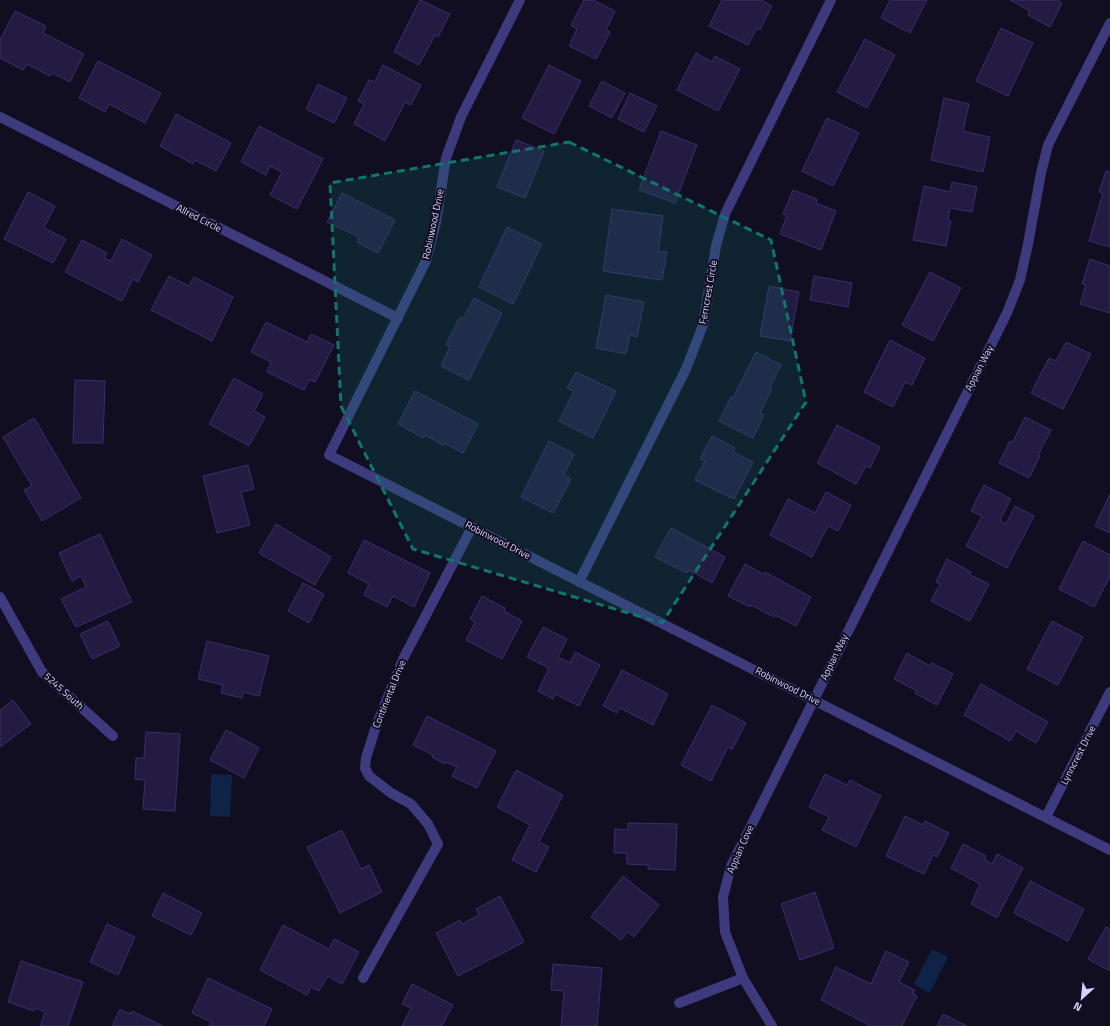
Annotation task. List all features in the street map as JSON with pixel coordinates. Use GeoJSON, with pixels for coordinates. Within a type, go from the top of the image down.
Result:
{"type":"FeatureCollection","features":[{"type":"Feature","properties":{"kind":"street","name":"Robinwood Drive"},"geometry":{"type":"LineString","coordinates":[[520,0],[461,117],[446,158],[436,222],[426,261],[329,455],[1110,850]]}},
{"type":"Feature","properties":{"kind":"street","name":"Ferncrest Circle"},"geometry":{"type":"LineString","coordinates":[[580,582],[686,369],[703,325],[716,246],[725,214],[831,0]]}},
{"type":"Feature","properties":{"kind":"street","name":"Appian Way"},"geometry":{"type":"LineString","coordinates":[[814,699],[1007,313],[1020,280],[1048,145],[1110,23]]}},
{"type":"Feature","properties":{"kind":"street","name":"Allred Circle"},"geometry":{"type":"LineString","coordinates":[[0,117],[398,318]]}},
{"type":"Feature","properties":{"kind":"street","name":"Continental Drive"},"geometry":{"type":"LineString","coordinates":[[363,978],[438,844],[428,824],[411,804],[391,793],[369,776],[365,768],[366,758],[376,726],[403,659],[472,527]]}},
{"type":"Feature","properties":{"kind":"street","name":"5245 South"},"geometry":{"type":"LineString","coordinates":[[0,597],[42,672],[114,736]]}},
{"type":"Feature","properties":{"kind":"street","name":"Lynncrest Drive"},"geometry":{"type":"LineString","coordinates":[[1046,818],[1110,692]]}},
{"type":"Feature","properties":{"kind":"street","name":"Appian Cove"},"geometry":{"type":"LineString","coordinates":[[772,1026],[743,978],[725,932],[723,897],[731,866],[814,699]]}},
{"type":"Feature","properties":{"kind":"street"},"geometry":{"type":"LineString","coordinates":[[679,1003],[743,978]]}},
{"type":"Feature","properties":{"kind":"highlighted area"},"geometry":{"type":"Polygon","coordinates":[[[569,142],[771,240],[806,402],[662,623],[413,549],[341,406],[330,183],[569,142]]]}},
{"type":"Feature","properties":{"kind":"water"},"geometry":{"type":"Polygon","coordinates":[[[211,774],[232,775],[230,817],[210,816],[211,774]]]}},
{"type":"Feature","properties":{"kind":"water"},"geometry":{"type":"Polygon","coordinates":[[[932,949],[948,957],[930,993],[914,984],[932,949]]]}},
{"type":"Feature","properties":{"kind":"building"},"geometry":{"type":"Polygon","coordinates":[[[420,0],[450,14],[438,37],[435,35],[419,65],[394,52],[420,0]]]}},
{"type":"Feature","properties":{"kind":"building"},"geometry":{"type":"Polygon","coordinates":[[[584,0],[593,0],[615,11],[606,30],[610,32],[596,59],[569,46],[577,29],[571,25],[584,0]]]}},
{"type":"Feature","properties":{"kind":"building"},"geometry":{"type":"Polygon","coordinates":[[[722,0],[761,0],[772,6],[760,30],[757,28],[748,45],[709,26],[722,0]]]}},
{"type":"Feature","properties":{"kind":"building"},"geometry":{"type":"Polygon","coordinates":[[[890,0],[927,0],[910,33],[881,18],[890,0]]]}},
{"type":"Feature","properties":{"kind":"building"},"geometry":{"type":"Polygon","coordinates":[[[1010,0],[1057,0],[1062,3],[1050,27],[1028,15],[1030,11],[1010,0]]]}},
{"type":"Feature","properties":{"kind":"building"},"geometry":{"type":"Polygon","coordinates":[[[15,11],[46,26],[43,33],[84,54],[70,82],[52,73],[50,76],[27,64],[23,70],[0,58],[0,40],[15,11]]]}},
{"type":"Feature","properties":{"kind":"building"},"geometry":{"type":"Polygon","coordinates":[[[1001,28],[1033,43],[1008,96],[976,81],[1001,28]]]}},
{"type":"Feature","properties":{"kind":"building"},"geometry":{"type":"Polygon","coordinates":[[[865,39],[895,55],[867,108],[837,92],[865,39]]]}},
{"type":"Feature","properties":{"kind":"building"},"geometry":{"type":"Polygon","coordinates":[[[696,53],[712,62],[715,56],[740,69],[718,111],[677,90],[696,53]]]}},
{"type":"Feature","properties":{"kind":"building"},"geometry":{"type":"Polygon","coordinates":[[[98,61],[161,93],[145,123],[109,104],[105,112],[79,98],[98,61]]]}},
{"type":"Feature","properties":{"kind":"building"},"geometry":{"type":"Polygon","coordinates":[[[383,65],[421,85],[411,105],[405,102],[385,141],[354,124],[364,104],[358,101],[369,80],[375,82],[383,65]]]}},
{"type":"Feature","properties":{"kind":"building"},"geometry":{"type":"Polygon","coordinates":[[[549,65],[581,81],[554,134],[522,118],[549,65]]]}},
{"type":"Feature","properties":{"kind":"building"},"geometry":{"type":"Polygon","coordinates":[[[602,81],[625,93],[612,118],[589,106],[602,81]]]}},
{"type":"Feature","properties":{"kind":"building"},"geometry":{"type":"Polygon","coordinates":[[[318,84],[347,98],[334,123],[306,109],[318,84]]]}},
{"type":"Feature","properties":{"kind":"building"},"geometry":{"type":"Polygon","coordinates":[[[630,93],[657,106],[644,132],[618,119],[630,93]]]}},
{"type":"Feature","properties":{"kind":"building"},"geometry":{"type":"Polygon","coordinates":[[[944,98],[969,104],[963,131],[990,137],[983,172],[931,160],[944,98]]]}},
{"type":"Feature","properties":{"kind":"building"},"geometry":{"type":"Polygon","coordinates":[[[176,114],[231,143],[216,171],[195,160],[193,164],[160,146],[176,114]]]}},
{"type":"Feature","properties":{"kind":"building"},"geometry":{"type":"Polygon","coordinates":[[[827,118],[859,133],[833,186],[802,171],[827,118]]]}},
{"type":"Feature","properties":{"kind":"building"},"geometry":{"type":"Polygon","coordinates":[[[259,126],[323,159],[297,209],[270,195],[282,172],[270,166],[266,175],[241,162],[259,126]]]}},
{"type":"Feature","properties":{"kind":"building"},"geometry":{"type":"Polygon","coordinates":[[[661,131],[697,145],[675,203],[639,190],[661,131]]]}},
{"type":"Feature","properties":{"kind":"building"},"geometry":{"type":"Polygon","coordinates":[[[516,140],[544,151],[525,198],[497,187],[516,140]]]}},
{"type":"Feature","properties":{"kind":"building"},"geometry":{"type":"Polygon","coordinates":[[[1106,171],[1110,172],[1110,247],[1089,241],[1103,193],[1099,192],[1106,171]]]}},
{"type":"Feature","properties":{"kind":"building"},"geometry":{"type":"Polygon","coordinates":[[[952,182],[977,187],[972,212],[950,208],[948,220],[951,221],[946,246],[913,240],[924,186],[950,192],[952,182]]]}},
{"type":"Feature","properties":{"kind":"building"},"geometry":{"type":"Polygon","coordinates":[[[793,190],[817,199],[816,203],[836,211],[821,250],[780,234],[787,215],[783,214],[793,190]]]}},
{"type":"Feature","properties":{"kind":"building"},"geometry":{"type":"Polygon","coordinates":[[[28,192],[55,206],[44,228],[66,239],[53,263],[4,239],[28,192]]]}},
{"type":"Feature","properties":{"kind":"building"},"geometry":{"type":"Polygon","coordinates":[[[342,193],[395,220],[378,253],[357,242],[359,237],[327,222],[342,193]]]}},
{"type":"Feature","properties":{"kind":"building"},"geometry":{"type":"Polygon","coordinates":[[[612,209],[663,216],[658,251],[667,252],[662,280],[603,271],[612,209]]]}},
{"type":"Feature","properties":{"kind":"building"},"geometry":{"type":"Polygon","coordinates":[[[507,227],[542,244],[513,304],[479,287],[507,227]]]}},
{"type":"Feature","properties":{"kind":"building"},"geometry":{"type":"Polygon","coordinates":[[[122,239],[152,255],[138,282],[133,279],[122,301],[65,272],[82,240],[107,253],[104,258],[111,261],[122,239]]]}},
{"type":"Feature","properties":{"kind":"building"},"geometry":{"type":"Polygon","coordinates":[[[1090,259],[1110,266],[1110,313],[1080,304],[1086,285],[1082,284],[1090,259]]]}},
{"type":"Feature","properties":{"kind":"building"},"geometry":{"type":"Polygon","coordinates":[[[930,272],[961,288],[933,341],[902,325],[930,272]]]}},
{"type":"Feature","properties":{"kind":"building"},"geometry":{"type":"Polygon","coordinates":[[[169,276],[189,286],[194,277],[233,297],[212,341],[151,310],[169,276]]]}},
{"type":"Feature","properties":{"kind":"building"},"geometry":{"type":"Polygon","coordinates":[[[814,276],[852,283],[848,307],[810,300],[814,276]]]}},
{"type":"Feature","properties":{"kind":"building"},"geometry":{"type":"Polygon","coordinates":[[[769,286],[799,292],[790,341],[760,336],[769,286]]]}},
{"type":"Feature","properties":{"kind":"building"},"geometry":{"type":"Polygon","coordinates":[[[606,295],[644,302],[637,337],[630,335],[626,354],[596,348],[606,295]]]}},
{"type":"Feature","properties":{"kind":"building"},"geometry":{"type":"Polygon","coordinates":[[[474,298],[502,313],[469,380],[441,366],[450,347],[446,345],[460,317],[463,319],[474,298]]]}},
{"type":"Feature","properties":{"kind":"building"},"geometry":{"type":"Polygon","coordinates":[[[266,322],[307,342],[311,334],[334,345],[315,382],[309,380],[304,390],[267,372],[271,362],[251,352],[266,322]]]}},
{"type":"Feature","properties":{"kind":"building"},"geometry":{"type":"Polygon","coordinates":[[[890,340],[925,358],[912,385],[905,382],[893,407],[864,392],[890,340]]]}},
{"type":"Feature","properties":{"kind":"building"},"geometry":{"type":"Polygon","coordinates":[[[1066,342],[1091,354],[1063,409],[1031,393],[1049,358],[1056,361],[1066,342]]]}},
{"type":"Feature","properties":{"kind":"building"},"geometry":{"type":"Polygon","coordinates":[[[756,352],[781,365],[770,387],[772,388],[760,413],[764,415],[753,438],[719,421],[731,397],[733,398],[756,352]]]}},
{"type":"Feature","properties":{"kind":"building"},"geometry":{"type":"Polygon","coordinates":[[[576,372],[616,391],[593,438],[559,421],[574,391],[567,388],[576,372]]]}},
{"type":"Feature","properties":{"kind":"building"},"geometry":{"type":"Polygon","coordinates":[[[234,378],[263,394],[254,411],[265,417],[249,446],[209,424],[234,378]]]}},
{"type":"Feature","properties":{"kind":"building"},"geometry":{"type":"Polygon","coordinates":[[[75,380],[105,381],[103,443],[73,443],[75,380]]]}},
{"type":"Feature","properties":{"kind":"building"},"geometry":{"type":"Polygon","coordinates":[[[415,391],[478,424],[463,453],[444,443],[443,445],[425,435],[423,438],[398,424],[415,391]]]}},
{"type":"Feature","properties":{"kind":"building"},"geometry":{"type":"Polygon","coordinates":[[[1025,417],[1051,430],[1038,455],[1040,456],[1029,478],[999,463],[1010,441],[1013,442],[1025,417]]]}},
{"type":"Feature","properties":{"kind":"building"},"geometry":{"type":"Polygon","coordinates":[[[34,418],[81,498],[42,521],[24,490],[32,486],[3,437],[34,418]]]}},
{"type":"Feature","properties":{"kind":"building"},"geometry":{"type":"Polygon","coordinates":[[[837,425],[880,447],[870,468],[866,466],[856,484],[817,463],[837,425]]]}},
{"type":"Feature","properties":{"kind":"building"},"geometry":{"type":"Polygon","coordinates":[[[712,436],[735,448],[733,452],[753,462],[734,499],[695,480],[705,461],[700,459],[712,436]]]}},
{"type":"Feature","properties":{"kind":"building"},"geometry":{"type":"Polygon","coordinates":[[[549,441],[574,454],[564,475],[571,479],[553,513],[521,497],[549,441]]]}},
{"type":"Feature","properties":{"kind":"building"},"geometry":{"type":"Polygon","coordinates":[[[248,465],[254,489],[241,492],[250,525],[217,533],[203,476],[248,465]]]}},
{"type":"Feature","properties":{"kind":"building"},"geometry":{"type":"Polygon","coordinates":[[[984,485],[1011,499],[1000,520],[1006,524],[1015,506],[1034,516],[1007,568],[966,546],[982,516],[971,511],[984,485]]]}},
{"type":"Feature","properties":{"kind":"building"},"geometry":{"type":"Polygon","coordinates":[[[826,492],[851,505],[838,531],[828,526],[812,557],[770,535],[788,499],[815,513],[826,492]]]}},
{"type":"Feature","properties":{"kind":"building"},"geometry":{"type":"Polygon","coordinates":[[[1110,494],[1110,533],[1095,526],[1110,494]]]}},
{"type":"Feature","properties":{"kind":"building"},"geometry":{"type":"Polygon","coordinates":[[[276,524],[331,557],[315,585],[259,553],[276,524]]]}},
{"type":"Feature","properties":{"kind":"building"},"geometry":{"type":"Polygon","coordinates":[[[671,528],[725,557],[712,583],[689,570],[687,573],[655,557],[671,528]]]}},
{"type":"Feature","properties":{"kind":"building"},"geometry":{"type":"Polygon","coordinates":[[[100,534],[132,602],[76,627],[61,599],[86,587],[81,576],[72,581],[59,553],[100,534]]]}},
{"type":"Feature","properties":{"kind":"building"},"geometry":{"type":"Polygon","coordinates":[[[364,540],[430,573],[414,607],[393,596],[387,607],[364,595],[369,584],[348,573],[364,540]]]}},
{"type":"Feature","properties":{"kind":"building"},"geometry":{"type":"Polygon","coordinates":[[[1083,541],[1110,555],[1110,576],[1094,607],[1059,589],[1083,541]]]}},
{"type":"Feature","properties":{"kind":"building"},"geometry":{"type":"Polygon","coordinates":[[[947,559],[971,572],[970,575],[989,584],[970,621],[931,601],[940,584],[936,582],[947,559]]]}},
{"type":"Feature","properties":{"kind":"building"},"geometry":{"type":"Polygon","coordinates":[[[745,564],[763,574],[765,572],[811,597],[796,626],[775,615],[774,617],[751,605],[750,607],[728,596],[745,564]]]}},
{"type":"Feature","properties":{"kind":"building"},"geometry":{"type":"Polygon","coordinates":[[[303,583],[324,594],[309,623],[288,611],[303,583]]]}},
{"type":"Feature","properties":{"kind":"building"},"geometry":{"type":"Polygon","coordinates":[[[482,596],[505,608],[504,611],[522,621],[502,659],[466,640],[475,622],[470,619],[482,596]]]}},
{"type":"Feature","properties":{"kind":"building"},"geometry":{"type":"Polygon","coordinates":[[[108,621],[120,646],[92,659],[80,634],[108,621]]]}},
{"type":"Feature","properties":{"kind":"building"},"geometry":{"type":"Polygon","coordinates":[[[1052,621],[1083,637],[1058,685],[1027,669],[1052,621]]]}},
{"type":"Feature","properties":{"kind":"building"},"geometry":{"type":"Polygon","coordinates":[[[543,627],[567,639],[558,657],[570,663],[575,652],[600,665],[579,706],[555,694],[553,699],[538,691],[549,668],[527,657],[543,627]]]}},
{"type":"Feature","properties":{"kind":"building"},"geometry":{"type":"Polygon","coordinates":[[[207,641],[269,656],[259,696],[243,692],[242,698],[221,693],[223,685],[198,679],[207,641]]]}},
{"type":"Feature","properties":{"kind":"building"},"geometry":{"type":"Polygon","coordinates":[[[907,653],[930,666],[932,663],[953,674],[937,705],[915,693],[917,691],[894,679],[907,653]]]}},
{"type":"Feature","properties":{"kind":"building"},"geometry":{"type":"Polygon","coordinates":[[[622,670],[668,694],[653,725],[620,708],[617,713],[603,706],[622,670]]]}},
{"type":"Feature","properties":{"kind":"building"},"geometry":{"type":"Polygon","coordinates":[[[981,684],[1048,722],[1036,743],[1016,731],[1010,741],[964,715],[981,684]]]}},
{"type":"Feature","properties":{"kind":"building"},"geometry":{"type":"Polygon","coordinates":[[[13,700],[31,724],[0,747],[0,710],[13,700]]]}},
{"type":"Feature","properties":{"kind":"building"},"geometry":{"type":"Polygon","coordinates":[[[712,705],[746,723],[732,750],[728,747],[711,781],[681,765],[712,705]]]}},
{"type":"Feature","properties":{"kind":"building"},"geometry":{"type":"Polygon","coordinates":[[[427,716],[496,751],[477,788],[452,776],[457,767],[446,762],[445,764],[432,757],[433,755],[413,745],[427,716]]]}},
{"type":"Feature","properties":{"kind":"building"},"geometry":{"type":"Polygon","coordinates":[[[226,730],[259,748],[244,778],[210,760],[226,730]]]}},
{"type":"Feature","properties":{"kind":"building"},"geometry":{"type":"Polygon","coordinates":[[[146,732],[180,734],[175,811],[143,809],[145,780],[135,779],[136,758],[144,758],[146,732]]]}},
{"type":"Feature","properties":{"kind":"building"},"geometry":{"type":"Polygon","coordinates":[[[516,770],[563,795],[539,842],[549,847],[536,872],[512,860],[530,825],[497,807],[516,770]]]}},
{"type":"Feature","properties":{"kind":"building"},"geometry":{"type":"Polygon","coordinates":[[[825,774],[847,785],[850,780],[881,796],[856,847],[822,830],[829,817],[809,807],[825,774]]]}},
{"type":"Feature","properties":{"kind":"building"},"geometry":{"type":"Polygon","coordinates":[[[905,816],[923,825],[925,821],[949,833],[937,857],[933,855],[924,874],[886,856],[905,816]]]}},
{"type":"Feature","properties":{"kind":"building"},"geometry":{"type":"Polygon","coordinates":[[[628,823],[677,824],[675,870],[648,869],[648,865],[627,864],[627,853],[614,853],[615,829],[628,830],[628,823]]]}},
{"type":"Feature","properties":{"kind":"building"},"geometry":{"type":"Polygon","coordinates":[[[342,830],[361,869],[369,865],[382,892],[340,913],[307,847],[342,830]]]}},
{"type":"Feature","properties":{"kind":"building"},"geometry":{"type":"Polygon","coordinates":[[[963,844],[986,856],[984,859],[992,864],[997,854],[1023,868],[997,918],[971,904],[980,884],[951,868],[963,844]]]}},
{"type":"Feature","properties":{"kind":"building"},"geometry":{"type":"Polygon","coordinates":[[[623,876],[659,905],[634,937],[628,932],[621,940],[591,917],[623,876]]]}},
{"type":"Feature","properties":{"kind":"building"},"geometry":{"type":"Polygon","coordinates":[[[1030,881],[1084,909],[1068,941],[1014,913],[1030,881]]]}},
{"type":"Feature","properties":{"kind":"building"},"geometry":{"type":"Polygon","coordinates":[[[815,892],[834,948],[800,960],[781,904],[815,892]]]}},
{"type":"Feature","properties":{"kind":"building"},"geometry":{"type":"Polygon","coordinates":[[[163,893],[202,913],[191,935],[152,916],[163,893]]]}},
{"type":"Feature","properties":{"kind":"building"},"geometry":{"type":"Polygon","coordinates":[[[500,896],[524,942],[458,976],[436,933],[460,920],[462,924],[479,915],[476,909],[500,896]]]}},
{"type":"Feature","properties":{"kind":"building"},"geometry":{"type":"Polygon","coordinates":[[[107,924],[135,937],[118,975],[90,962],[107,924]]]}},
{"type":"Feature","properties":{"kind":"building"},"geometry":{"type":"Polygon","coordinates":[[[283,925],[329,949],[334,939],[359,952],[342,984],[328,976],[319,991],[311,987],[307,995],[260,970],[283,925]]]}},
{"type":"Feature","properties":{"kind":"building"},"geometry":{"type":"Polygon","coordinates":[[[1106,927],[1110,929],[1110,971],[1088,959],[1106,927]]]}},
{"type":"Feature","properties":{"kind":"building"},"geometry":{"type":"Polygon","coordinates":[[[886,951],[909,962],[899,982],[915,990],[913,994],[917,996],[902,1026],[869,1026],[821,1000],[836,967],[871,984],[886,951]]]}},
{"type":"Feature","properties":{"kind":"building"},"geometry":{"type":"Polygon","coordinates":[[[21,961],[83,982],[68,1026],[40,1026],[45,1012],[35,1008],[34,1011],[8,1002],[21,961]]]}},
{"type":"Feature","properties":{"kind":"building"},"geometry":{"type":"Polygon","coordinates":[[[553,964],[602,968],[597,1026],[561,1026],[564,991],[551,990],[553,964]]]}},
{"type":"Feature","properties":{"kind":"building"},"geometry":{"type":"Polygon","coordinates":[[[208,978],[272,1009],[264,1026],[209,1026],[211,1022],[192,1013],[208,978]]]}},
{"type":"Feature","properties":{"kind":"building"},"geometry":{"type":"Polygon","coordinates":[[[412,984],[453,1005],[442,1026],[402,1026],[411,1008],[402,1004],[412,984]]]}},
{"type":"Feature","properties":{"kind":"building"},"geometry":{"type":"Polygon","coordinates":[[[120,1009],[130,1014],[132,1011],[163,1026],[112,1026],[120,1009]]]}},
{"type":"Feature","properties":{"kind":"building"},"geometry":{"type":"Polygon","coordinates":[[[943,1014],[967,1026],[937,1026],[943,1014]]]}}]}
